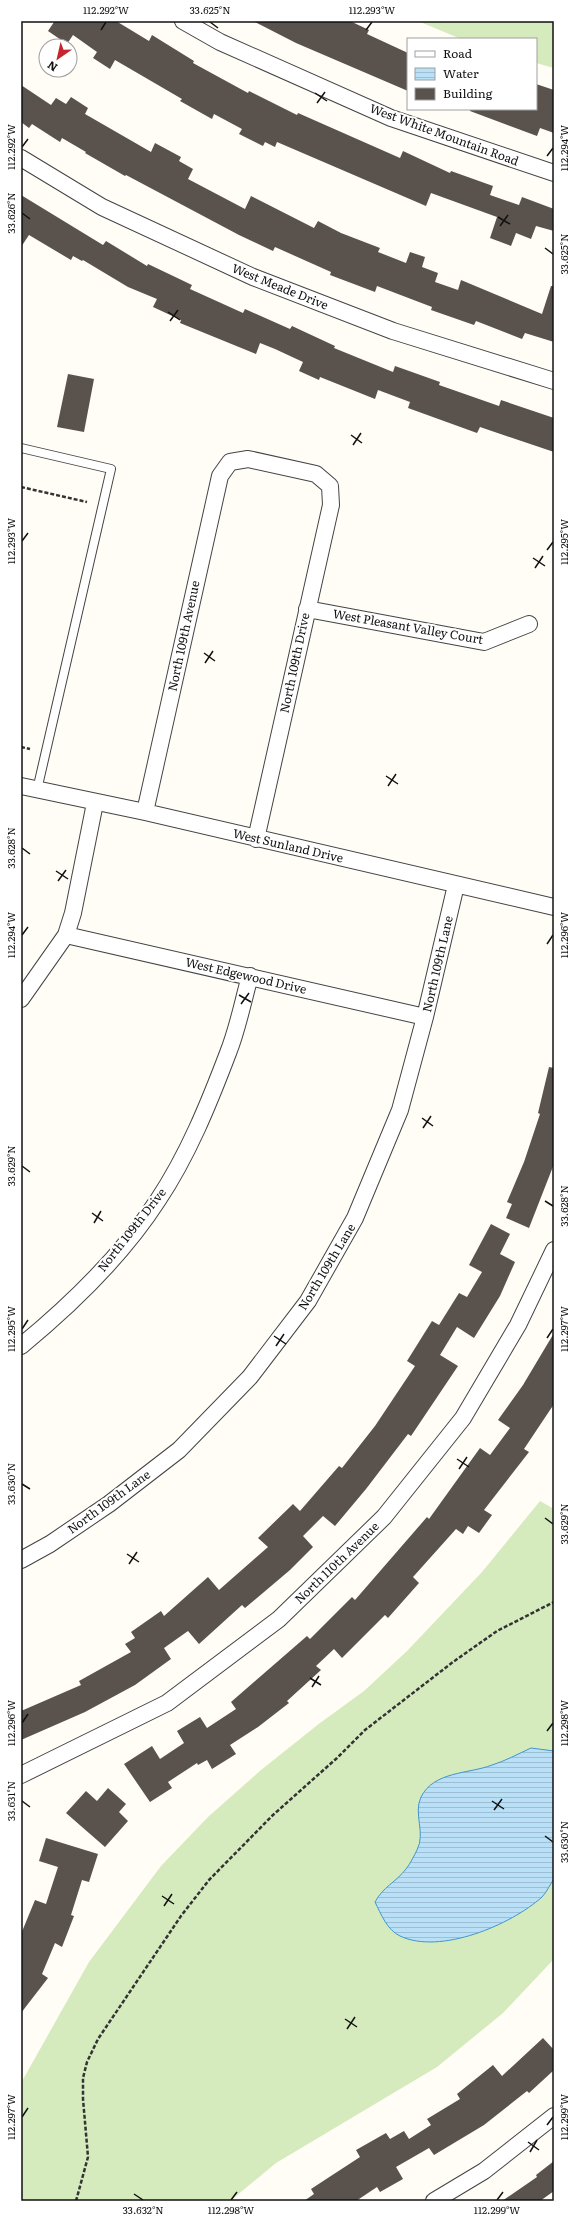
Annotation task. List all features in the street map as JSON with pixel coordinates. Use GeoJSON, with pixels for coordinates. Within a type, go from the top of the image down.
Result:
{"type":"FeatureCollection","features":[{"type":"Feature","properties":{"kind":"street","name":"West White Mountain Road"},"geometry":{"type":"LineString","coordinates":[[183,21],[220,42],[391,118],[554,173]]}},
{"type":"Feature","properties":{"kind":"street","name":"West Meade Drive"},"geometry":{"type":"LineString","coordinates":[[21,158],[102,207],[253,277],[393,331],[554,381]]}},
{"type":"Feature","properties":{"kind":"street","name":"North 109th Drive"},"geometry":{"type":"LineString","coordinates":[[230,462],[248,459],[316,474],[330,486],[331,505],[256,839]]}},
{"type":"Feature","properties":{"kind":"street","name":"North 109th Avenue"},"geometry":{"type":"LineString","coordinates":[[145,812],[220,476],[230,462]]}},
{"type":"Feature","properties":{"kind":"street","name":"West Pleasant Valley Court"},"geometry":{"type":"LineString","coordinates":[[307,609],[484,642],[529,624]]}},
{"type":"Feature","properties":{"kind":"street","name":"West Sunland Drive"},"geometry":{"type":"LineString","coordinates":[[21,786],[95,803],[145,812],[554,907]]}},
{"type":"Feature","properties":{"kind":"street"},"geometry":{"type":"LineString","coordinates":[[21,999],[66,935],[73,913],[95,803]]}},
{"type":"Feature","properties":{"kind":"street","name":"North 109th Lane"},"geometry":{"type":"LineString","coordinates":[[21,1560],[50,1544],[109,1504],[179,1450],[250,1377],[308,1301],[356,1218],[400,1110],[425,1017],[456,885]]}},
{"type":"Feature","properties":{"kind":"street","name":"West Edgewood Drive"},"geometry":{"type":"LineString","coordinates":[[66,935],[425,1017]]}},
{"type":"Feature","properties":{"kind":"street","name":"North 109th Drive"},"geometry":{"type":"LineString","coordinates":[[21,1346],[57,1317],[113,1258],[158,1201],[193,1139],[229,1051],[250,976]]}},
{"type":"Feature","properties":{"kind":"street","name":"North 110th Avenue"},"geometry":{"type":"LineString","coordinates":[[21,1775],[167,1703],[279,1619],[384,1518],[463,1418],[518,1325],[554,1250]]}},
{"type":"Feature","properties":{"kind":"street"},"geometry":{"type":"LineString","coordinates":[[434,2201],[484,2171],[554,2116]]}},
{"type":"Feature","properties":{"kind":"lane"},"geometry":{"type":"LineString","coordinates":[[21,448],[111,469],[37,790]]}},
{"type":"Feature","properties":{"kind":"path"},"geometry":{"type":"LineString","coordinates":[[21,486],[87,502]]}},
{"type":"Feature","properties":{"kind":"path"},"geometry":{"type":"LineString","coordinates":[[21,747],[30,749]]}},
{"type":"Feature","properties":{"kind":"path"},"geometry":{"type":"LineString","coordinates":[[76,2201],[88,2157],[83,2099],[86,2062],[98,2039],[182,1916],[209,1880],[272,1815],[337,1758],[364,1730],[453,1662],[497,1631],[554,1602]]}},
{"type":"Feature","properties":{"kind":"green space"},"geometry":{"type":"Polygon","coordinates":[[[418,21],[554,21],[554,68],[537,63],[537,38],[459,38],[418,21]]]}},
{"type":"Feature","properties":{"kind":"green space"},"geometry":{"type":"Polygon","coordinates":[[[540,1501],[554,1509],[554,1959],[503,2013],[437,2067],[276,2163],[230,2201],[21,2201],[21,2083],[89,1962],[161,1866],[208,1817],[261,1770],[320,1723],[364,1691],[407,1651],[482,1572],[540,1501]]]}},
{"type":"Feature","properties":{"kind":"water"},"geometry":{"type":"Polygon","coordinates":[[[531,1748],[554,1751],[554,1879],[542,1897],[512,1918],[494,1927],[454,1939],[435,1942],[416,1941],[400,1936],[391,1930],[375,1902],[382,1892],[406,1869],[417,1850],[420,1837],[418,1810],[419,1803],[421,1797],[427,1789],[434,1782],[443,1778],[483,1768],[531,1748]]]}},
{"type":"Feature","properties":{"kind":"building"},"geometry":{"type":"Polygon","coordinates":[[[52,21],[116,21],[149,41],[152,35],[194,61],[193,63],[248,93],[249,91],[297,115],[298,113],[400,158],[403,151],[450,173],[451,171],[493,186],[490,195],[519,205],[522,197],[554,209],[554,231],[536,226],[531,239],[516,233],[511,246],[490,238],[497,217],[431,193],[426,206],[277,142],[275,147],[265,142],[263,146],[239,134],[242,129],[214,114],[212,119],[180,101],[182,99],[115,60],[110,69],[93,58],[97,52],[78,38],[73,35],[71,38],[58,38],[48,31],[54,22],[52,21]]]}},
{"type":"Feature","properties":{"kind":"building"},"geometry":{"type":"Polygon","coordinates":[[[253,21],[350,21],[369,30],[367,34],[407,53],[407,91],[296,43],[253,21]]]}},
{"type":"Feature","properties":{"kind":"building"},"geometry":{"type":"Polygon","coordinates":[[[537,84],[554,90],[554,133],[540,128],[537,136],[470,111],[537,110],[537,84]]]}},
{"type":"Feature","properties":{"kind":"building"},"geometry":{"type":"Polygon","coordinates":[[[21,85],[51,105],[56,98],[66,104],[71,97],[88,108],[85,114],[151,152],[155,143],[181,157],[179,161],[193,169],[188,179],[245,209],[251,196],[314,228],[318,221],[341,233],[380,248],[378,252],[406,263],[410,252],[425,257],[422,267],[438,273],[435,282],[458,290],[461,280],[542,314],[551,286],[554,286],[554,342],[525,333],[522,339],[476,321],[474,325],[431,310],[432,307],[377,286],[375,292],[330,275],[331,272],[275,247],[273,251],[239,235],[126,175],[125,176],[62,138],[60,142],[32,124],[29,128],[21,122],[21,85]]]}},
{"type":"Feature","properties":{"kind":"building"},"geometry":{"type":"Polygon","coordinates":[[[21,195],[103,245],[106,241],[147,266],[148,264],[192,285],[190,289],[243,313],[245,309],[290,329],[292,326],[335,346],[334,348],[393,372],[395,366],[440,382],[439,385],[499,406],[501,400],[554,418],[554,452],[480,427],[477,433],[408,408],[410,402],[378,390],[375,399],[320,377],[319,380],[299,371],[303,362],[275,349],[260,343],[256,354],[180,323],[181,320],[153,307],[157,299],[128,287],[83,260],[82,261],[73,256],[71,260],[29,235],[21,247],[21,195]]]}},
{"type":"Feature","properties":{"kind":"building"},"geometry":{"type":"Polygon","coordinates":[[[68,374],[94,379],[84,432],[57,427],[68,374]]]}},
{"type":"Feature","properties":{"kind":"building"},"geometry":{"type":"Polygon","coordinates":[[[549,1067],[554,1068],[554,1164],[529,1228],[506,1218],[512,1204],[507,1202],[524,1162],[540,1114],[538,1113],[549,1067]]]}},
{"type":"Feature","properties":{"kind":"building"},"geometry":{"type":"Polygon","coordinates":[[[491,1224],[510,1234],[500,1254],[515,1262],[500,1296],[474,1338],[457,1327],[440,1355],[458,1366],[411,1436],[408,1434],[366,1489],[335,1526],[323,1516],[303,1536],[313,1547],[290,1570],[245,1608],[242,1605],[199,1644],[188,1631],[164,1648],[171,1659],[135,1685],[85,1712],[21,1740],[21,1711],[81,1685],[79,1681],[131,1652],[125,1644],[135,1638],[131,1632],[161,1611],[164,1616],[208,1577],[219,1590],[268,1547],[258,1538],[293,1504],[300,1511],[339,1466],[342,1468],[375,1426],[415,1366],[407,1361],[432,1321],[439,1325],[459,1293],[467,1297],[482,1272],[469,1265],[491,1224]]]}},
{"type":"Feature","properties":{"kind":"building"},"geometry":{"type":"Polygon","coordinates":[[[554,1333],[554,1404],[524,1449],[529,1452],[484,1510],[492,1515],[479,1533],[468,1526],[463,1534],[456,1529],[413,1577],[419,1583],[388,1618],[385,1615],[342,1658],[334,1649],[316,1666],[321,1670],[287,1701],[289,1703],[258,1727],[230,1745],[236,1754],[212,1769],[207,1760],[198,1765],[197,1763],[168,1782],[172,1788],[150,1802],[124,1764],[152,1746],[160,1759],[184,1743],[177,1731],[200,1717],[207,1728],[236,1709],[231,1702],[307,1636],[310,1639],[352,1597],[355,1600],[427,1517],[429,1519],[480,1448],[490,1455],[510,1428],[498,1420],[523,1385],[554,1333]]]}},
{"type":"Feature","properties":{"kind":"building"},"geometry":{"type":"Polygon","coordinates":[[[108,1788],[126,1804],[119,1812],[128,1821],[105,1847],[66,1813],[86,1791],[97,1801],[108,1788]]]}},
{"type":"Feature","properties":{"kind":"building"},"geometry":{"type":"Polygon","coordinates":[[[46,1838],[98,1854],[89,1882],[82,1880],[71,1915],[74,1916],[62,1947],[55,1943],[42,1974],[48,1978],[21,2013],[21,1934],[35,1900],[46,1904],[58,1867],[39,1861],[46,1838]]]}},
{"type":"Feature","properties":{"kind":"building"},"geometry":{"type":"Polygon","coordinates":[[[543,2038],[554,2050],[554,2070],[529,2093],[527,2091],[484,2125],[434,2155],[429,2148],[396,2167],[403,2179],[380,2192],[377,2187],[356,2201],[304,2201],[314,2194],[311,2189],[360,2157],[356,2150],[386,2133],[390,2139],[404,2131],[409,2139],[431,2125],[427,2119],[460,2099],[457,2094],[493,2065],[502,2076],[543,2038]]]}},
{"type":"Feature","properties":{"kind":"building"},"geometry":{"type":"Polygon","coordinates":[[[554,2161],[554,2191],[540,2201],[502,2201],[537,2177],[536,2175],[554,2161]]]}}]}
